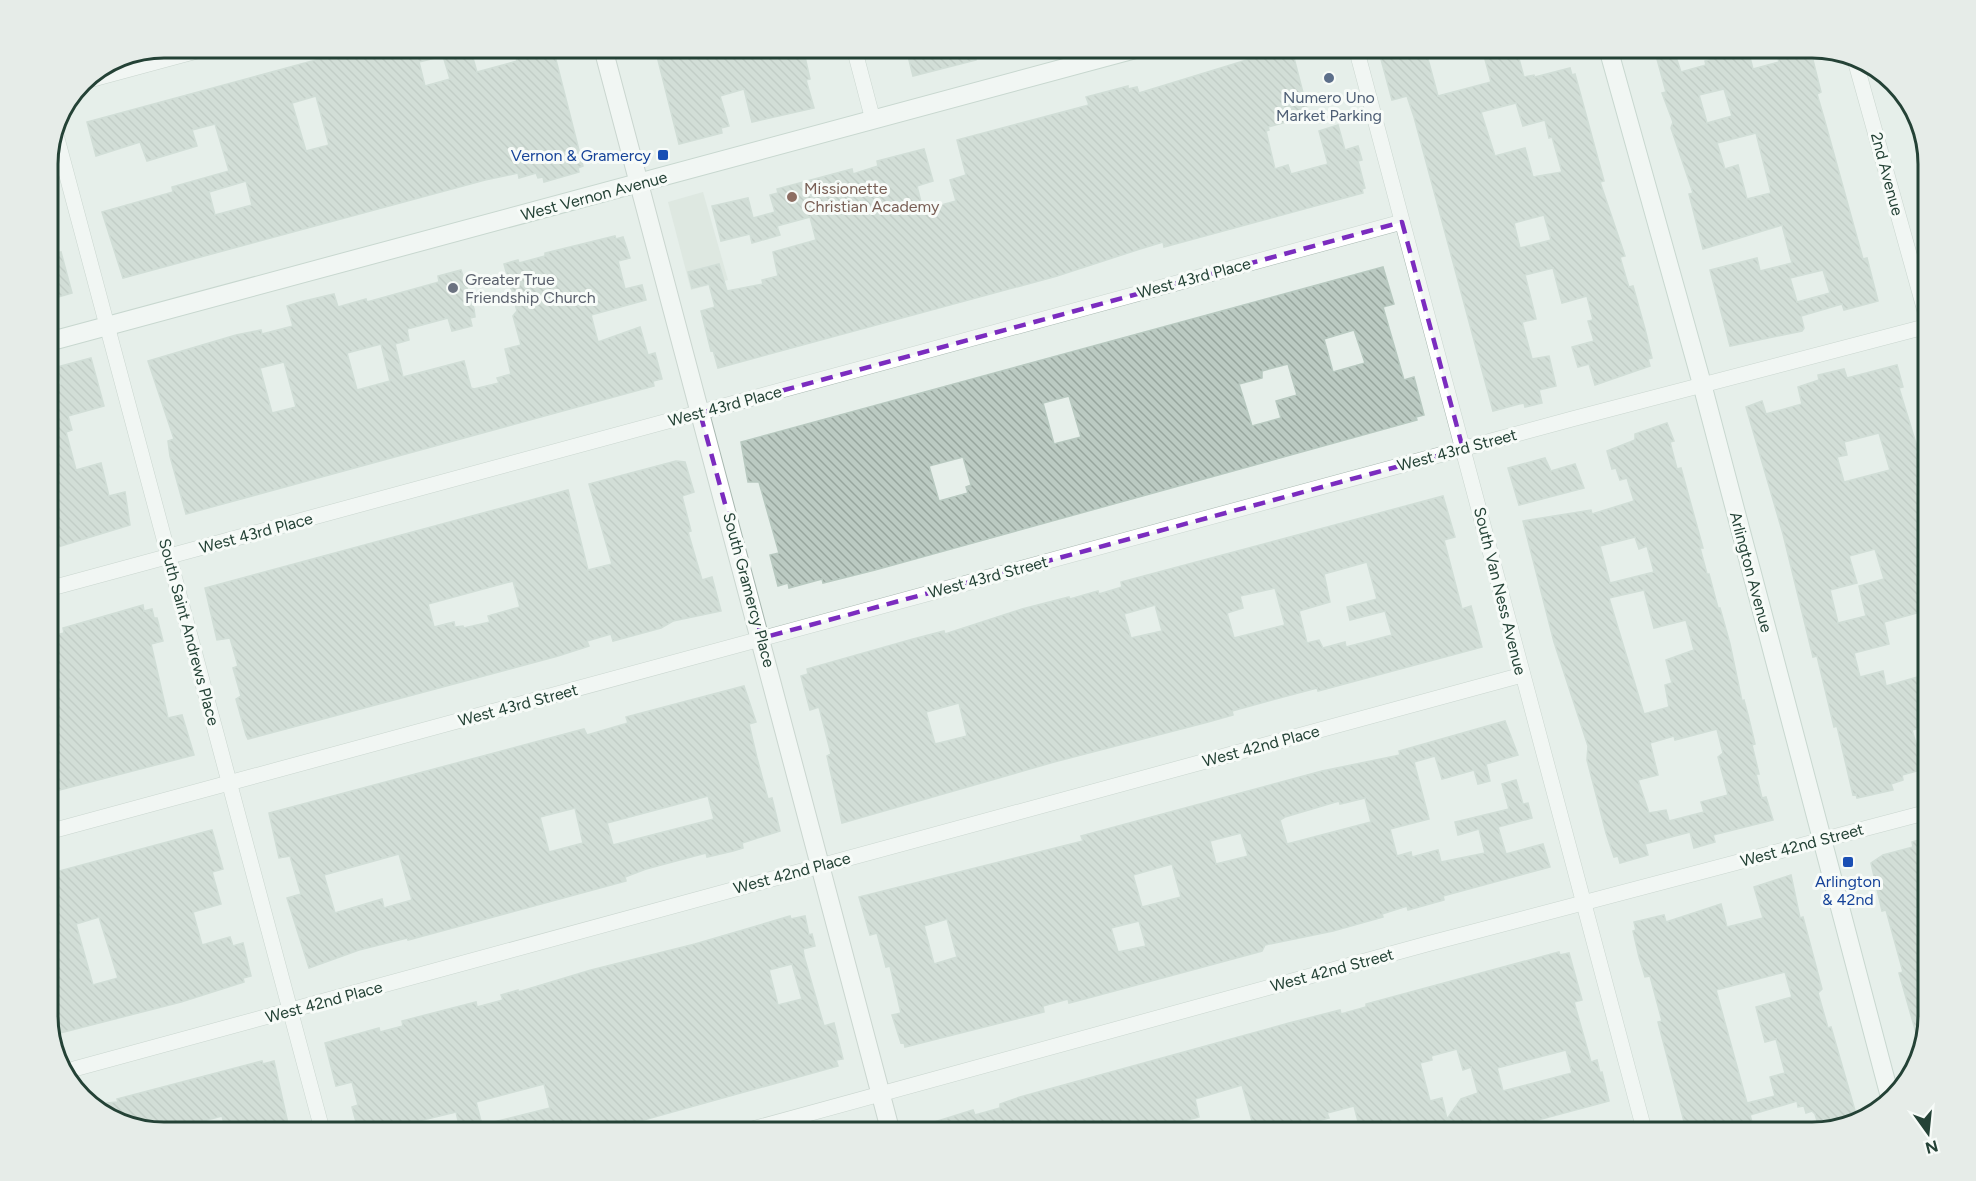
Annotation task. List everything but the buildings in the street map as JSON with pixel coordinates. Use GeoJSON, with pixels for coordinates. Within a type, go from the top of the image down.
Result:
{"type":"FeatureCollection","features":[{"type":"Feature","properties":{"kind":"main road","name":"West Vernon Avenue"},"geometry":{"type":"LineString","coordinates":[[59,339],[873,120],[1084,58]]}},
{"type":"Feature","properties":{"kind":"main road","name":"Arlington Avenue"},"geometry":{"type":"LineString","coordinates":[[1611,58],[1702,384],[1888,1089]]}},
{"type":"Feature","properties":{"kind":"main road","name":"South Gramercy Place"},"geometry":{"type":"LineString","coordinates":[[606,59],[762,638],[888,1123]]}},
{"type":"Feature","properties":{"kind":"street","name":"South Van Ness Avenue"},"geometry":{"type":"LineString","coordinates":[[1359,58],[1643,1123]]}},
{"type":"Feature","properties":{"kind":"street"},"geometry":{"type":"LineString","coordinates":[[108,75],[167,59]]}},
{"type":"Feature","properties":{"kind":"street"},"geometry":{"type":"LineString","coordinates":[[857,59],[873,120]]}},
{"type":"Feature","properties":{"kind":"street","name":"2nd Avenue"},"geometry":{"type":"LineString","coordinates":[[1858,70],[1917,285]]}},
{"type":"Feature","properties":{"kind":"street","name":"South Saint Andrews Place"},"geometry":{"type":"LineString","coordinates":[[60,150],[320,1123]]}},
{"type":"Feature","properties":{"kind":"street","name":"West 43rd Place"},"geometry":{"type":"LineString","coordinates":[[59,587],[1402,222]]}},
{"type":"Feature","properties":{"kind":"street","name":"West 43rd Street"},"geometry":{"type":"LineString","coordinates":[[59,829],[1917,327]]}},
{"type":"Feature","properties":{"kind":"street","name":"West 42nd Place"},"geometry":{"type":"LineString","coordinates":[[73,1069],[1522,675]]}},
{"type":"Feature","properties":{"kind":"street","name":"West 42nd Street"},"geometry":{"type":"LineString","coordinates":[[774,1123],[1918,815]]}},
{"type":"Feature","properties":{"kind":"highlighted area"},"geometry":{"type":"Polygon","coordinates":[[[1402,222],[1463,449],[762,638],[700,413],[1402,222]]]}},
{"type":"Feature","properties":{"kind":"shaded area"},"geometry":{"type":"Polygon","coordinates":[[[703,192],[728,280],[691,290],[668,202],[703,192]]]}},
{"type":"Feature","properties":{"kind":"place","name":"Numero Uno Market Parking"},"geometry":{"type":"Point","coordinates":[1329,78]}},
{"type":"Feature","properties":{"kind":"place","name":"Vernon & Gramercy"},"geometry":{"type":"Point","coordinates":[663,155]}},
{"type":"Feature","properties":{"kind":"place","name":"Missionette Christian Academy"},"geometry":{"type":"Point","coordinates":[792,197]}},
{"type":"Feature","properties":{"kind":"place","name":"Greater True Friendship Church"},"geometry":{"type":"Point","coordinates":[453,288]}},
{"type":"Feature","properties":{"kind":"place","name":"Arlington & 42nd"},"geometry":{"type":"Point","coordinates":[1848,862]}}]}
